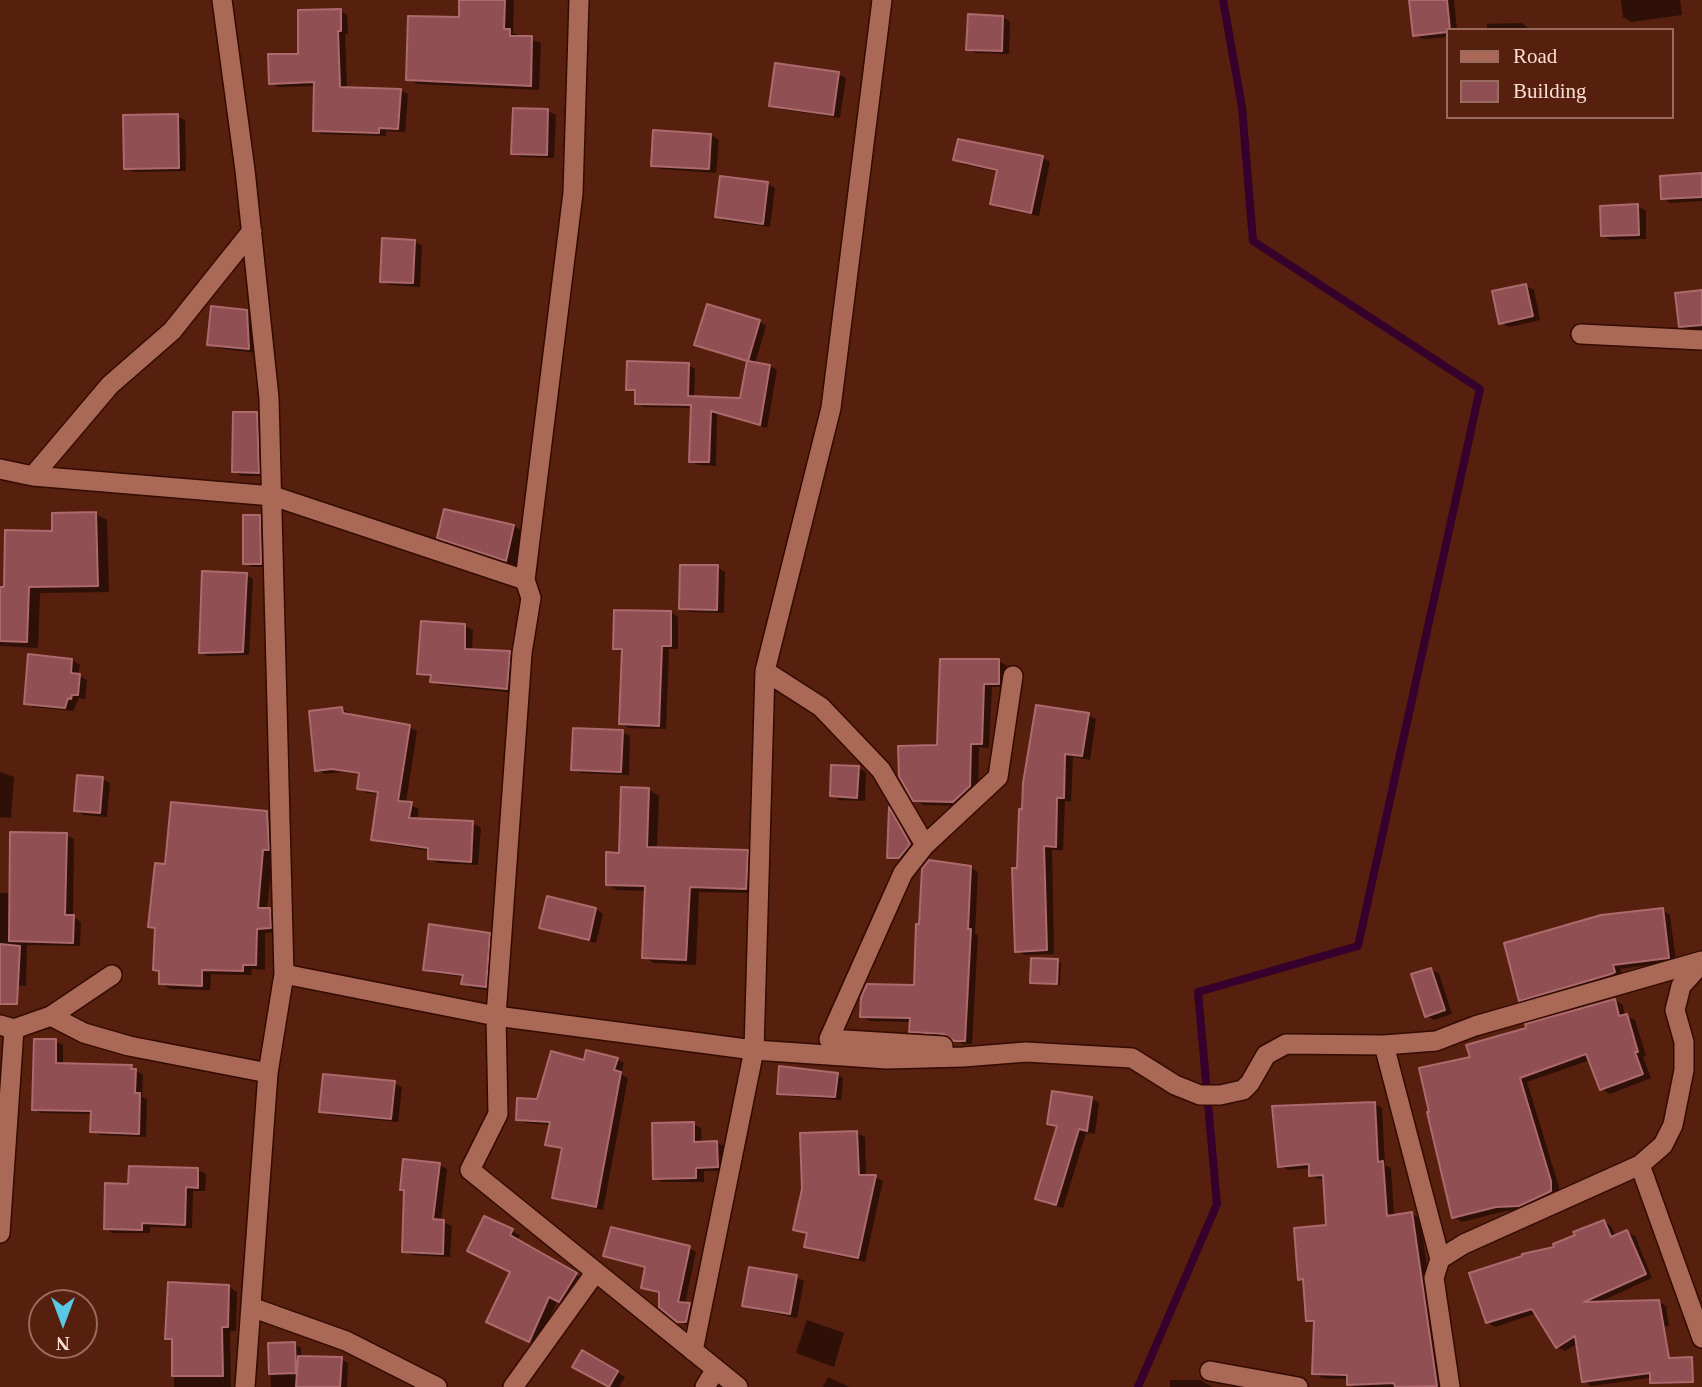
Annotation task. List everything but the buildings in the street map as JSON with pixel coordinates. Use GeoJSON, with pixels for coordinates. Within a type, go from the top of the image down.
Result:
{"type":"FeatureCollection","features":[{"type":"Feature","properties":{"kind":"street"},"geometry":{"type":"LineString","coordinates":[[222,0],[269,398],[284,974],[268,1073],[245,1387]]}},
{"type":"Feature","properties":{"kind":"street"},"geometry":{"type":"LineString","coordinates":[[579,0],[573,193],[524,580],[531,598],[522,653],[496,1016],[498,1114],[470,1170],[738,1387]]}},
{"type":"Feature","properties":{"kind":"street"},"geometry":{"type":"LineString","coordinates":[[693,1351],[754,1050],[765,671],[831,408],[882,0]]}},
{"type":"Feature","properties":{"kind":"street"},"geometry":{"type":"LineString","coordinates":[[33,476],[110,385],[172,331],[251,231]]}},
{"type":"Feature","properties":{"kind":"street"},"geometry":{"type":"LineString","coordinates":[[1581,334],[1702,340]]}},
{"type":"Feature","properties":{"kind":"street"},"geometry":{"type":"LineString","coordinates":[[0,469],[33,476],[273,496],[524,580]]}},
{"type":"Feature","properties":{"kind":"street"},"geometry":{"type":"LineString","coordinates":[[765,671],[821,707],[881,770],[925,845]]}},
{"type":"Feature","properties":{"kind":"street"},"geometry":{"type":"LineString","coordinates":[[829,1039],[903,873],[925,845],[998,778],[1013,676]]}},
{"type":"Feature","properties":{"kind":"street"},"geometry":{"type":"LineString","coordinates":[[829,1039],[1132,1058],[1175,1085],[1200,1096],[1220,1095],[1243,1090],[1266,1055],[1286,1044],[1384,1045],[1436,1041],[1475,1026],[1702,962]]}},
{"type":"Feature","properties":{"kind":"street"},"geometry":{"type":"LineString","coordinates":[[1440,1259],[1464,1244],[1640,1165],[1663,1145],[1673,1125],[1684,1070],[1684,1042],[1675,1010],[1681,986],[1702,962]]}},
{"type":"Feature","properties":{"kind":"street"},"geometry":{"type":"LineString","coordinates":[[284,974],[496,1016],[754,1050],[887,1059],[1026,1052]]}},
{"type":"Feature","properties":{"kind":"street"},"geometry":{"type":"LineString","coordinates":[[0,1233],[7,1027],[51,1016],[113,975]]}},
{"type":"Feature","properties":{"kind":"street"},"geometry":{"type":"LineString","coordinates":[[51,1016],[84,1033],[129,1046],[268,1073]]}},
{"type":"Feature","properties":{"kind":"street"},"geometry":{"type":"LineString","coordinates":[[829,1039],[964,1057]]}},
{"type":"Feature","properties":{"kind":"street"},"geometry":{"type":"LineString","coordinates":[[1384,1045],[1440,1259],[1434,1278],[1450,1387]]}},
{"type":"Feature","properties":{"kind":"street"},"geometry":{"type":"LineString","coordinates":[[1640,1165],[1702,1338]]}},
{"type":"Feature","properties":{"kind":"street"},"geometry":{"type":"LineString","coordinates":[[513,1387],[595,1273]]}},
{"type":"Feature","properties":{"kind":"street"},"geometry":{"type":"LineString","coordinates":[[251,1307],[346,1341],[437,1387]]}},
{"type":"Feature","properties":{"kind":"street"},"geometry":{"type":"LineString","coordinates":[[705,1387],[716,1369]]}},
{"type":"Feature","properties":{"kind":"street"},"geometry":{"type":"LineString","coordinates":[[1210,1371],[1298,1387]]}},
{"type":"Feature","properties":{"kind":"waterway"},"geometry":{"type":"LineString","coordinates":[[1138,1387],[1217,1204],[1198,992],[1358,946],[1480,389],[1253,241],[1242,107],[1223,0]]}}]}
